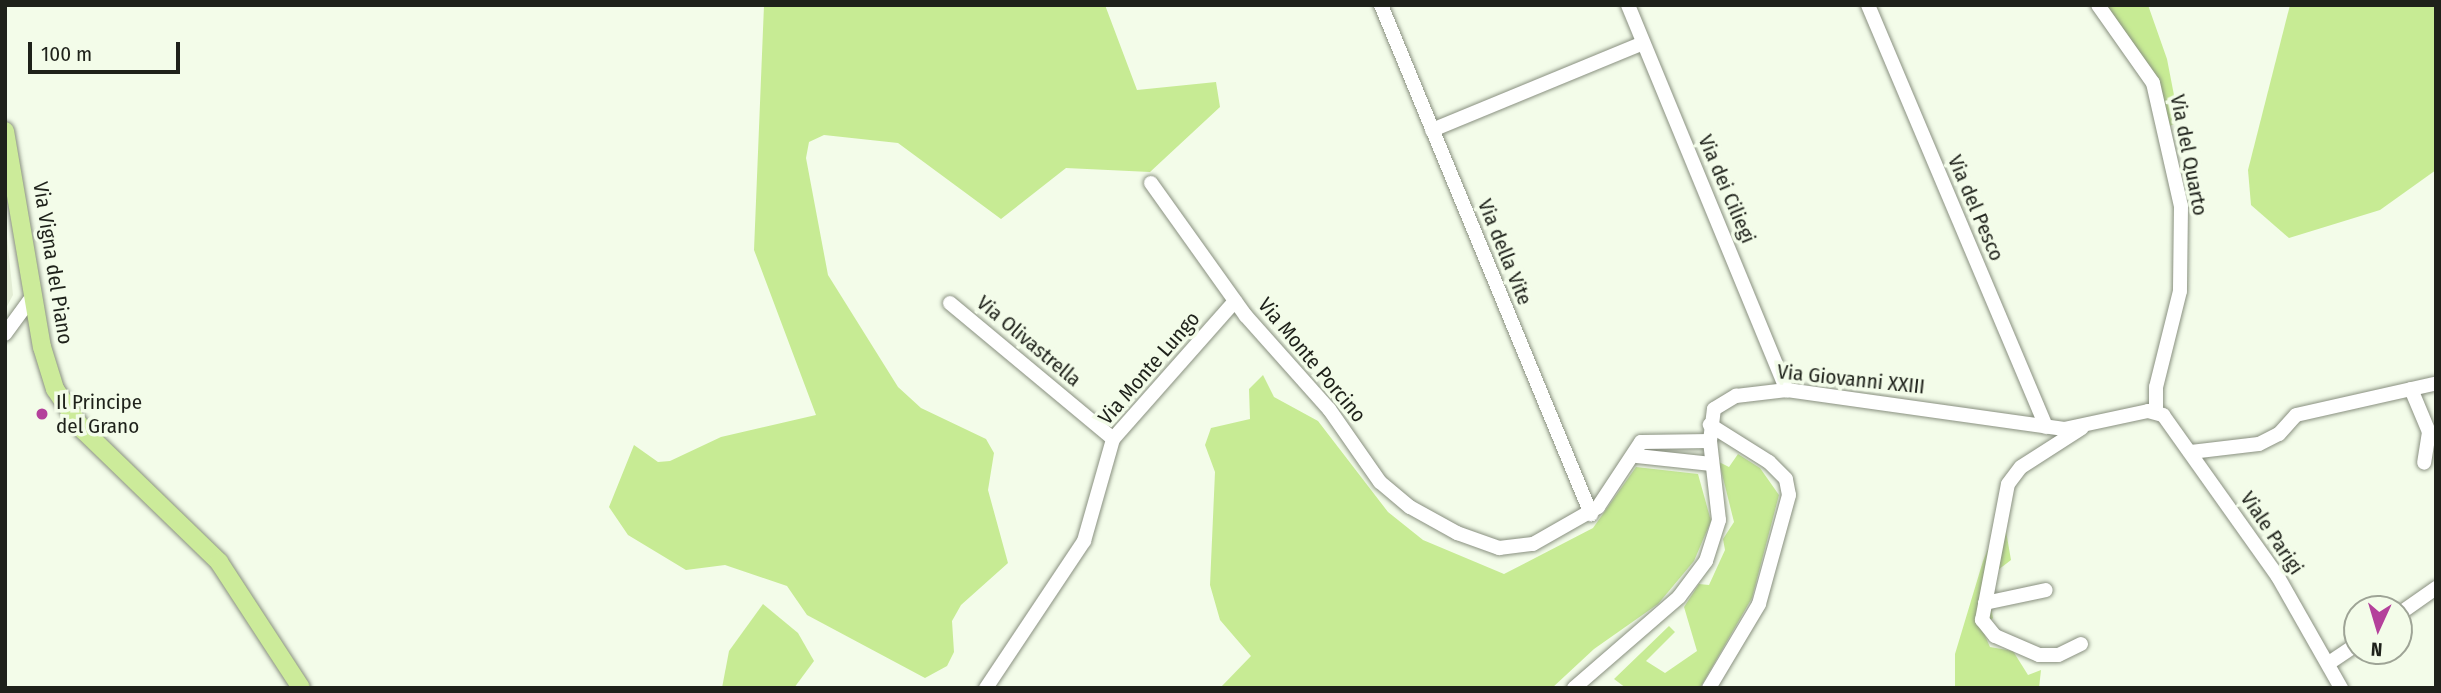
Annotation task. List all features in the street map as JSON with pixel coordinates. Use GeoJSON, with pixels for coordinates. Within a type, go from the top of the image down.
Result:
{"type":"FeatureCollection","features":[{"type":"Feature","properties":{"kind":"main road","name":"Via Vigna del Piano"},"geometry":{"type":"LineString","coordinates":[[5,131],[24,218],[32,297],[46,364],[70,414],[212,554],[301,688]]}},
{"type":"Feature","properties":{"kind":"street","name":"Via della Vite"},"geometry":{"type":"LineString","coordinates":[[1381,5],[1591,514]]}},
{"type":"Feature","properties":{"kind":"street","name":"Via dei Ciliegi"},"geometry":{"type":"LineString","coordinates":[[1628,5],[1787,390]]}},
{"type":"Feature","properties":{"kind":"street","name":"Via del Pesco"},"geometry":{"type":"LineString","coordinates":[[1868,5],[2046,427]]}},
{"type":"Feature","properties":{"kind":"street","name":"Via del Quarto"},"geometry":{"type":"LineString","coordinates":[[2098,5],[2152,83],[2180,201],[2180,290],[2156,387],[2156,411]]}},
{"type":"Feature","properties":{"kind":"street"},"geometry":{"type":"LineString","coordinates":[[1432,131],[1643,43]]}},
{"type":"Feature","properties":{"kind":"street","name":"Via Monte Porcino"},"geometry":{"type":"LineString","coordinates":[[1151,183],[1235,301],[1329,409],[1380,482],[1419,513],[1469,539],[1506,549],[1544,540],[1591,514],[1637,456],[1636,448],[1647,440],[1710,440]]}},
{"type":"Feature","properties":{"kind":"street"},"geometry":{"type":"LineString","coordinates":[[5,334],[32,297]]}},
{"type":"Feature","properties":{"kind":"street","name":"Via Monte Lungo"},"geometry":{"type":"LineString","coordinates":[[986,688],[1084,541],[1113,439],[1235,301]]}},
{"type":"Feature","properties":{"kind":"street","name":"Via Olivastrella"},"geometry":{"type":"LineString","coordinates":[[950,303],[1113,439]]}},
{"type":"Feature","properties":{"kind":"street"},"geometry":{"type":"LineString","coordinates":[[2191,452],[2251,446],[2279,434],[2296,415],[2434,384]]}},
{"type":"Feature","properties":{"kind":"street"},"geometry":{"type":"LineString","coordinates":[[2412,389],[2429,432],[2424,463]]}},
{"type":"Feature","properties":{"kind":"street","name":"Via Giovanni XXIII"},"geometry":{"type":"LineString","coordinates":[[1710,425],[1714,409],[1724,400],[1787,390],[2046,427],[2083,428],[2156,411]]}},
{"type":"Feature","properties":{"kind":"street","name":"Viale Parigi"},"geometry":{"type":"LineString","coordinates":[[2156,411],[2168,419],[2278,577],[2341,688]]}},
{"type":"Feature","properties":{"kind":"street"},"geometry":{"type":"LineString","coordinates":[[1574,688],[1674,602],[1701,569],[1719,520],[1710,425]]}},
{"type":"Feature","properties":{"kind":"street"},"geometry":{"type":"LineString","coordinates":[[1709,688],[1759,604],[1790,495],[1786,479],[1769,462],[1710,425]]}},
{"type":"Feature","properties":{"kind":"street"},"geometry":{"type":"LineString","coordinates":[[2081,644],[2049,656],[2014,645],[1986,629],[1984,603],[1999,525],[2014,474],[2083,428]]}},
{"type":"Feature","properties":{"kind":"street"},"geometry":{"type":"LineString","coordinates":[[1637,456],[1712,464]]}},
{"type":"Feature","properties":{"kind":"street"},"geometry":{"type":"LineString","coordinates":[[2413,604],[2436,588]]}},
{"type":"Feature","properties":{"kind":"street"},"geometry":{"type":"LineString","coordinates":[[1984,603],[2046,590]]}},
{"type":"Feature","properties":{"kind":"street"},"geometry":{"type":"LineString","coordinates":[[2329,663],[2343,654]]}},
{"type":"Feature","properties":{"kind":"shaded area"},"geometry":{"type":"Polygon","coordinates":[[[5,218],[13,295],[5,310],[5,218]]]}},
{"type":"Feature","properties":{"kind":"green space"},"geometry":{"type":"Polygon","coordinates":[[[764,5],[1105,5],[1137,90],[1216,82],[1220,107],[1150,172],[1066,168],[1001,219],[898,143],[824,135],[809,142],[806,158],[828,275],[898,387],[921,408],[986,439],[994,453],[988,490],[1008,563],[961,605],[952,621],[954,652],[947,666],[925,678],[807,615],[787,586],[725,565],[686,570],[628,535],[609,507],[634,445],[658,462],[670,461],[721,437],[816,415],[754,250],[764,5]]]}},
{"type":"Feature","properties":{"kind":"green space"},"geometry":{"type":"Polygon","coordinates":[[[2104,5],[2148,5],[2167,59],[2179,121],[2170,126],[2152,75],[2104,5]]]}},
{"type":"Feature","properties":{"kind":"green space"},"geometry":{"type":"Polygon","coordinates":[[[2290,5],[2436,5],[2436,170],[2380,210],[2289,238],[2251,205],[2248,170],[2290,5]]]}},
{"type":"Feature","properties":{"kind":"green space"},"geometry":{"type":"Polygon","coordinates":[[[1263,375],[1274,397],[1318,421],[1388,512],[1423,540],[1504,574],[1593,528],[1636,467],[1698,474],[1711,521],[1694,561],[1658,604],[1594,649],[1552,688],[1220,688],[1251,656],[1220,620],[1210,585],[1215,472],[1205,445],[1211,428],[1250,419],[1249,389],[1263,375]]]}},
{"type":"Feature","properties":{"kind":"green space"},"geometry":{"type":"Polygon","coordinates":[[[1738,454],[1760,468],[1779,495],[1752,598],[1700,688],[1626,688],[1614,679],[1669,626],[1675,632],[1646,661],[1665,673],[1697,651],[1684,607],[1699,584],[1709,585],[1725,550],[1723,539],[1734,522],[1719,462],[1729,467],[1738,454]]]}},
{"type":"Feature","properties":{"kind":"green space"},"geometry":{"type":"Polygon","coordinates":[[[2006,531],[2011,560],[1998,570],[1989,597],[1993,618],[1982,629],[1990,647],[2013,651],[2028,675],[2041,670],[2039,688],[1955,688],[1955,654],[1983,561],[1993,537],[2006,531]]]}},
{"type":"Feature","properties":{"kind":"green space"},"geometry":{"type":"Polygon","coordinates":[[[763,604],[798,633],[814,661],[794,688],[722,688],[729,651],[763,604]]]}},
{"type":"Feature","properties":{"kind":"place","name":"Il Principe del Grano"},"geometry":{"type":"Point","coordinates":[42,414]}}]}
